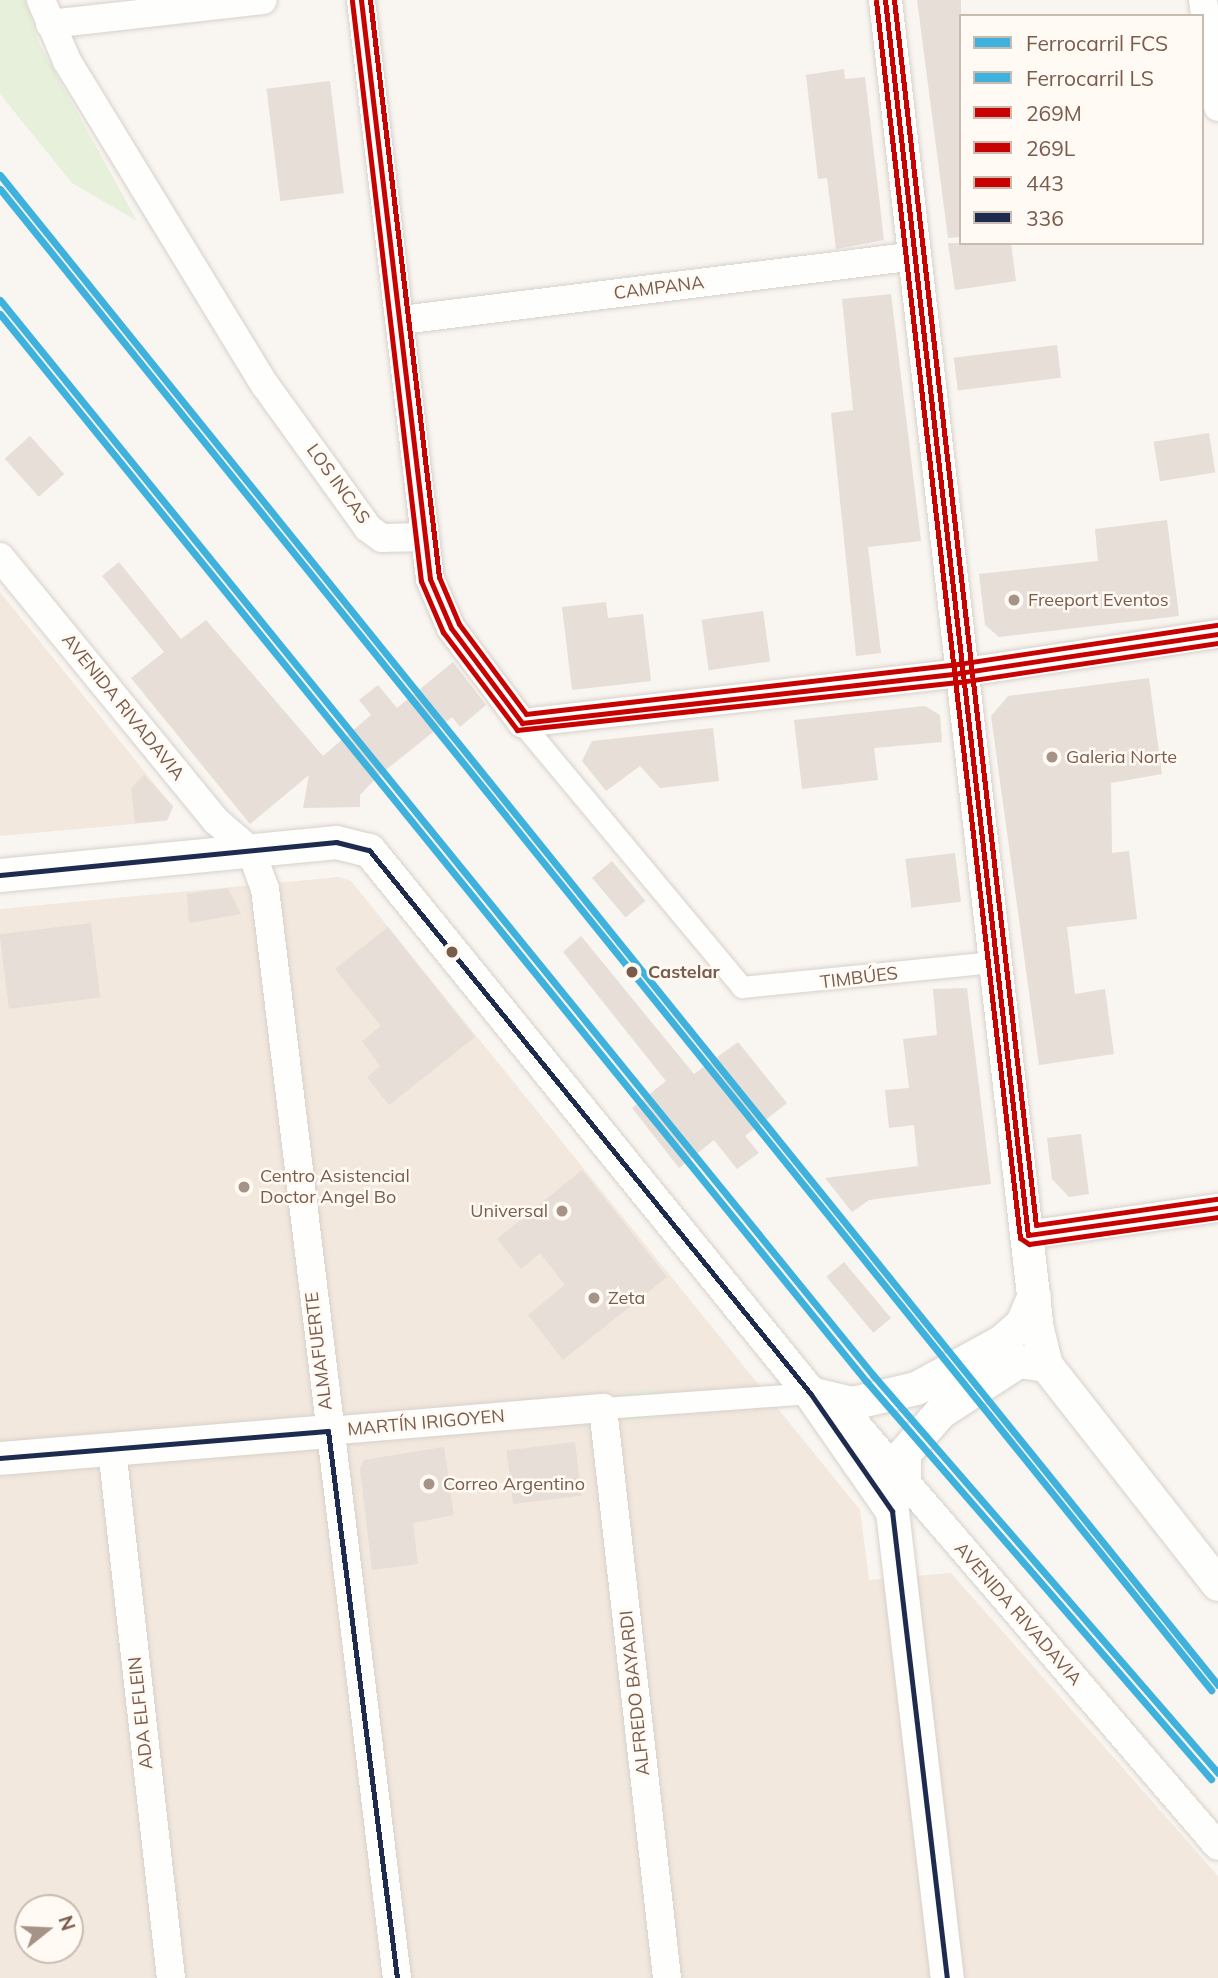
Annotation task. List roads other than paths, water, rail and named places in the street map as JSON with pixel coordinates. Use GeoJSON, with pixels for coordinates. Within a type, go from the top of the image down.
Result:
{"type":"FeatureCollection","features":[{"type":"Feature","properties":{"kind":"street"},"geometry":{"type":"LineString","coordinates":[[46,12],[263,0]]}},
{"type":"Feature","properties":{"kind":"street"},"geometry":{"type":"LineString","coordinates":[[361,0],[402,320],[430,579],[451,628],[522,723],[959,673],[1218,634]]}},
{"type":"Feature","properties":{"kind":"street"},"geometry":{"type":"LineString","coordinates":[[885,0],[916,256],[959,673],[993,962],[1034,1295],[1046,1365],[1218,1584]]}},
{"type":"Feature","properties":{"kind":"street"},"geometry":{"type":"LineString","coordinates":[[1203,0],[1218,107]]}},
{"type":"Feature","properties":{"kind":"street","name":"LOS INCAS"},"geometry":{"type":"LineString","coordinates":[[46,12],[265,384],[368,528],[382,538],[424,537]]}},
{"type":"Feature","properties":{"kind":"street","name":"CAMPANA"},"geometry":{"type":"LineString","coordinates":[[402,320],[916,256]]}},
{"type":"Feature","properties":{"kind":"street","name":"AVENIDA RIVADAVIA"},"geometry":{"type":"LineString","coordinates":[[0,557],[215,820],[251,851],[355,842],[369,850],[810,1393],[898,1497],[1218,1846]]}},
{"type":"Feature","properties":{"kind":"street","name":"TIMBÚES"},"geometry":{"type":"LineString","coordinates":[[522,723],[728,975],[757,990],[993,962]]}},
{"type":"Feature","properties":{"kind":"street"},"geometry":{"type":"LineString","coordinates":[[0,875],[251,851]]}},
{"type":"Feature","properties":{"kind":"street","name":"ALMAFUERTE"},"geometry":{"type":"LineString","coordinates":[[251,851],[265,889],[328,1431],[397,1978]]}},
{"type":"Feature","properties":{"kind":"street"},"geometry":{"type":"LineString","coordinates":[[1028,1235],[1218,1208]]}},
{"type":"Feature","properties":{"kind":"street"},"geometry":{"type":"LineString","coordinates":[[810,1393],[852,1403],[916,1388],[1002,1341],[1022,1322],[1034,1295]]}},
{"type":"Feature","properties":{"kind":"street"},"geometry":{"type":"LineString","coordinates":[[947,1978],[898,1497],[905,1453],[940,1412],[1017,1361],[1046,1365]]}},
{"type":"Feature","properties":{"kind":"street","name":"MARTÍN IRIGOYEN"},"geometry":{"type":"LineString","coordinates":[[0,1458],[810,1393]]}},
{"type":"Feature","properties":{"kind":"street","name":"ALFREDO BAYARDI"},"geometry":{"type":"LineString","coordinates":[[603,1408],[667,1978]]}},
{"type":"Feature","properties":{"kind":"street","name":"ADA ELFLEIN"},"geometry":{"type":"LineString","coordinates":[[112,1449],[171,1978]]}},
{"type":"Feature","properties":{"kind":"rail line","name":"FCS"},"geometry":{"type":"LineString","coordinates":[[0,175],[1218,1685]]}},
{"type":"Feature","properties":{"kind":"rail line","name":"LS"},"geometry":{"type":"LineString","coordinates":[[0,189],[1211,1690]]}},
{"type":"Feature","properties":{"kind":"rail line","name":"FCS"},"geometry":{"type":"LineString","coordinates":[[0,300],[873,1375],[1218,1773]]}},
{"type":"Feature","properties":{"kind":"rail line","name":"LS"},"geometry":{"type":"LineString","coordinates":[[0,314],[866,1381],[1211,1779]]}},
{"type":"Feature","properties":{"kind":"place","name":"Freeport Eventos"},"geometry":{"type":"Point","coordinates":[1014,600]}},
{"type":"Feature","properties":{"kind":"place","name":"Galeria Norte"},"geometry":{"type":"Point","coordinates":[1052,757]}},
{"type":"Feature","properties":{"kind":"place","name":"Castelar"},"geometry":{"type":"Point","coordinates":[632,972]}},
{"type":"Feature","properties":{"kind":"place","name":"Centro Asistencial Doctor Angel Bo"},"geometry":{"type":"Point","coordinates":[244,1187]}},
{"type":"Feature","properties":{"kind":"place","name":"Universal"},"geometry":{"type":"Point","coordinates":[562,1211]}},
{"type":"Feature","properties":{"kind":"place","name":"Zeta"},"geometry":{"type":"Point","coordinates":[594,1298]}},
{"type":"Feature","properties":{"kind":"place","name":"Correo Argentino"},"geometry":{"type":"Point","coordinates":[429,1484]}}]}
